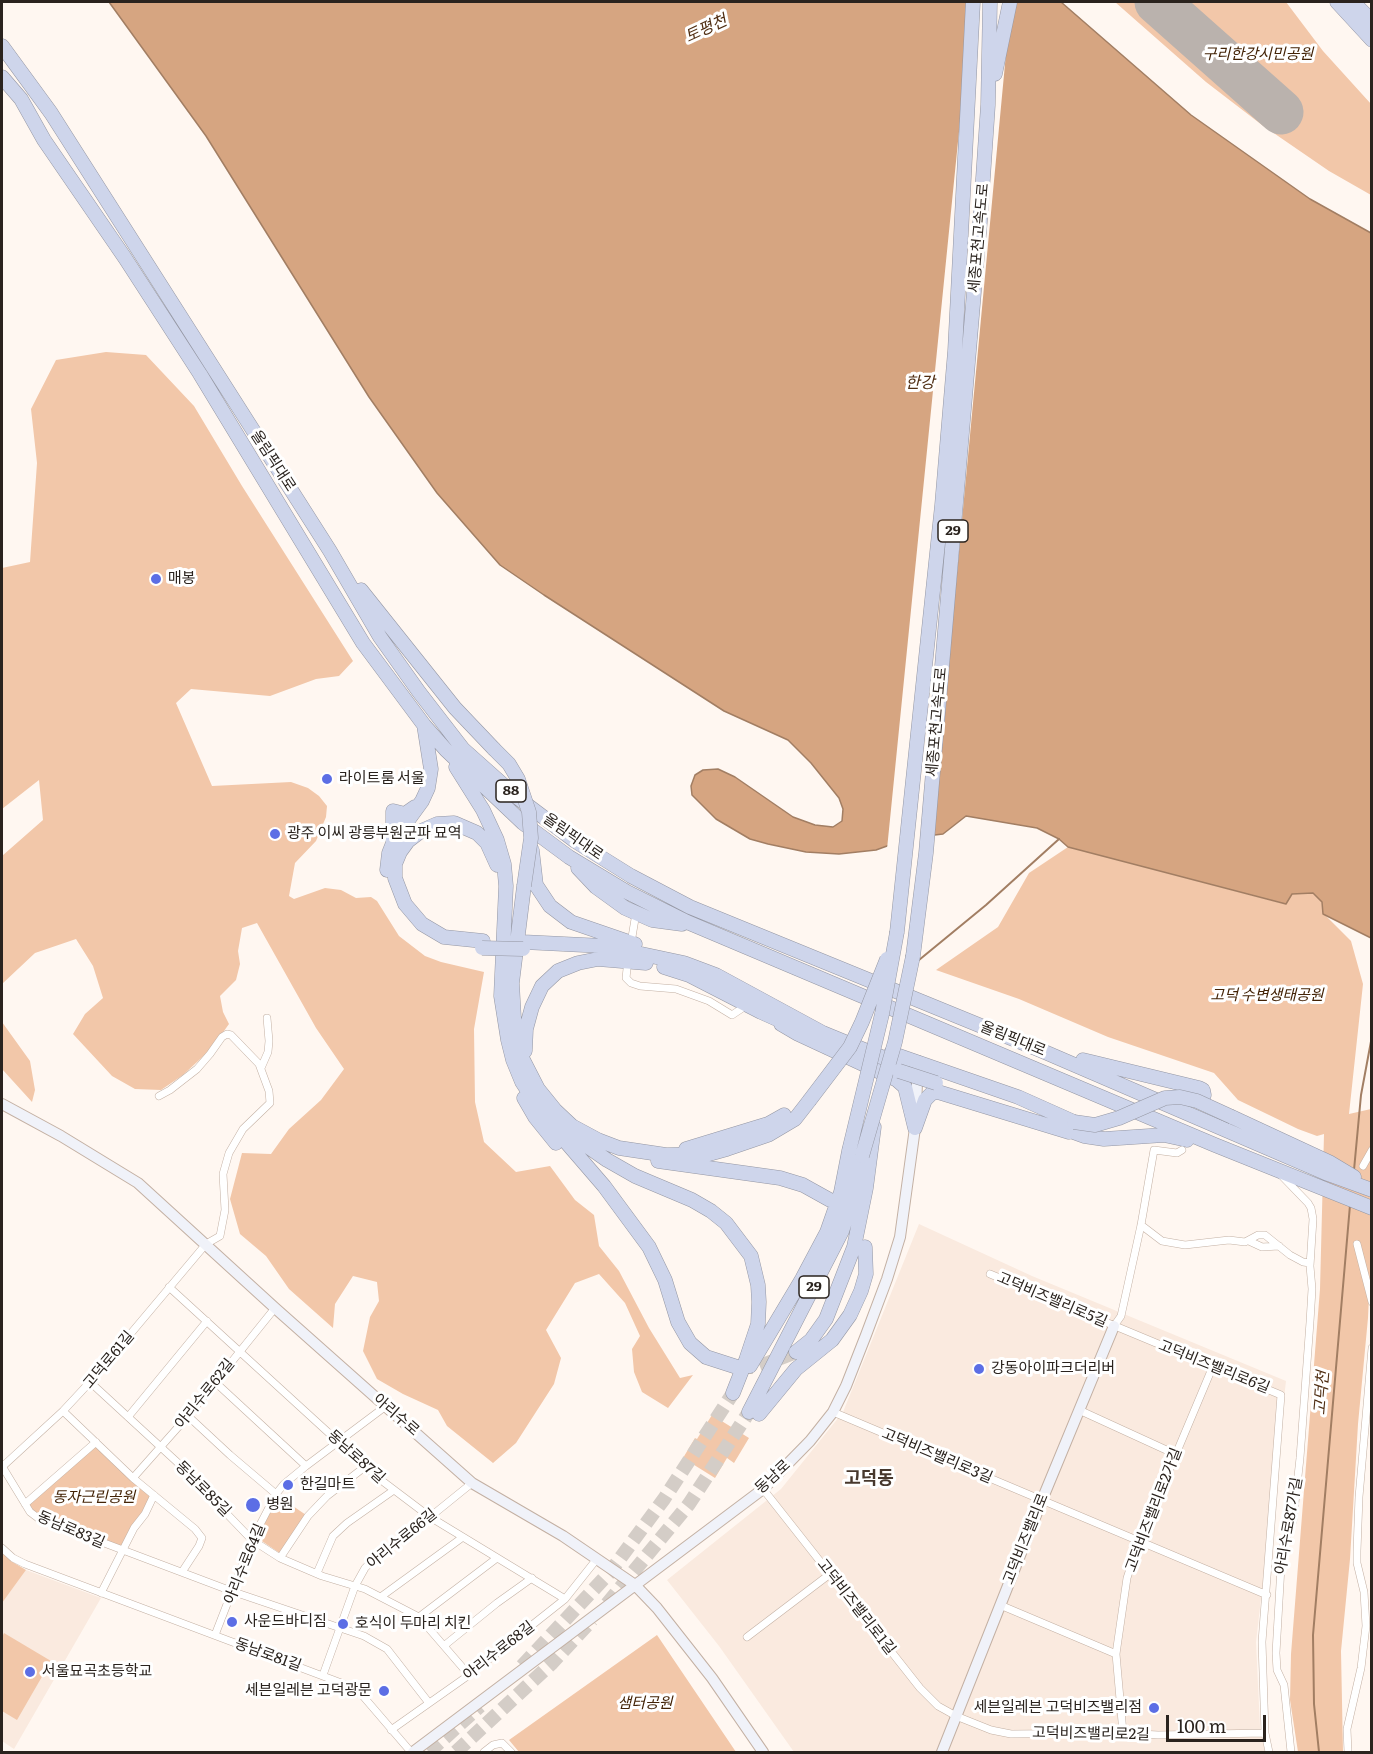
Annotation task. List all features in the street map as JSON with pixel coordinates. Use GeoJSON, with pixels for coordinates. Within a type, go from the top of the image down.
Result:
{"type":"FeatureCollection","features":[{"type":"Feature","properties":{"kind":"highway","name":"세종포천고속도로"},"geometry":{"type":"LineString","coordinates":[[865,1247],[866,1274],[850,1315],[832,1340],[796,1369],[754,1413],[842,1231],[854,1194],[897,932],[956,351],[972,2]]}},
{"type":"Feature","properties":{"kind":"highway","name":"세종포천고속도로"},"geometry":{"type":"LineString","coordinates":[[535,1102],[554,1122],[607,1160],[711,1211],[738,1236],[756,1271],[759,1302],[758,1324],[754,1338],[733,1393],[770,1334],[826,1232],[841,1192],[861,1156],[904,1005],[920,912],[926,853],[971,333],[988,105],[990,2]]}},
{"type":"Feature","properties":{"kind":"highway"},"geometry":{"type":"LineString","coordinates":[[988,105],[1010,2]]}},
{"type":"Feature","properties":{"kind":"highway"},"geometry":{"type":"LineString","coordinates":[[1337,2],[1371,21]]}},
{"type":"Feature","properties":{"kind":"highway"},"geometry":{"type":"LineString","coordinates":[[1351,8],[1371,29]]}},
{"type":"Feature","properties":{"kind":"highway"},"geometry":{"type":"LineString","coordinates":[[1351,8],[1371,40]]}},
{"type":"Feature","properties":{"kind":"highway","name":"올림픽대로"},"geometry":{"type":"LineString","coordinates":[[2,46],[57,123],[330,551],[380,637],[418,692],[464,748],[518,798],[575,841],[632,876],[690,907],[1329,1168],[1371,1189]]}},
{"type":"Feature","properties":{"kind":"highway","name":"올림픽대로"},"geometry":{"type":"LineString","coordinates":[[2,77],[21,99],[44,140],[125,258],[194,365],[363,643],[424,725],[446,750],[523,822],[569,857],[627,892],[698,926],[1215,1145],[1371,1208]]}},
{"type":"Feature","properties":{"kind":"highway"},"geometry":{"type":"LineString","coordinates":[[330,551],[451,702],[508,764],[525,795],[530,812],[530,886],[512,983],[522,1093],[535,1117],[616,1215],[639,1232]]}},
{"type":"Feature","properties":{"kind":"highway"},"geometry":{"type":"LineString","coordinates":[[424,725],[431,769],[423,799],[395,838],[387,872],[389,890],[408,919],[421,932],[451,947],[482,944],[604,946],[684,963]]}},
{"type":"Feature","properties":{"kind":"highway"},"geometry":{"type":"LineString","coordinates":[[446,750],[483,810],[497,840],[504,864],[506,897],[501,996],[508,1040],[535,1102],[563,1141],[604,1186],[649,1247],[665,1280],[678,1322],[690,1343],[706,1356],[736,1367]]}},
{"type":"Feature","properties":{"kind":"highway"},"geometry":{"type":"LineString","coordinates":[[482,944],[444,937],[433,932],[412,915],[394,878],[395,864],[400,852],[408,841],[421,831],[437,824],[454,823],[466,827],[477,833],[487,843],[495,860],[506,897]]}},
{"type":"Feature","properties":{"kind":"highway"},"geometry":{"type":"LineString","coordinates":[[569,857],[596,887],[625,908],[652,920],[698,926]]}},
{"type":"Feature","properties":{"kind":"highway"},"geometry":{"type":"LineString","coordinates":[[530,886],[550,906],[571,922],[716,975],[798,1034],[897,1080],[905,1087],[915,1128]]}},
{"type":"Feature","properties":{"kind":"highway"},"geometry":{"type":"LineString","coordinates":[[619,1148],[666,1155],[708,1154],[768,1135],[795,1119],[850,1047],[897,932]]}},
{"type":"Feature","properties":{"kind":"highway"},"geometry":{"type":"LineString","coordinates":[[523,945],[623,955],[689,975],[747,1005],[762,1006],[1018,1097],[1072,1127]]}},
{"type":"Feature","properties":{"kind":"highway"},"geometry":{"type":"LineString","coordinates":[[646,963],[598,959],[578,963],[558,971],[543,986],[532,1007],[526,1029],[521,1067],[538,1089],[555,1110],[573,1126],[619,1148],[659,1161],[780,1178],[803,1185],[830,1200]]}},
{"type":"Feature","properties":{"kind":"highway"},"geometry":{"type":"LineString","coordinates":[[762,1006],[900,1068],[1104,1139],[1164,1135],[1215,1145]]}},
{"type":"Feature","properties":{"kind":"highway"},"geometry":{"type":"LineString","coordinates":[[1041,1050],[1199,1088],[1203,1090],[1202,1101]]}},
{"type":"Feature","properties":{"kind":"highway"},"geometry":{"type":"LineString","coordinates":[[915,1128],[925,1100],[938,1092],[1072,1127],[1109,1122],[1165,1098],[1180,1097],[1197,1101],[1232,1116],[1329,1168]]}},
{"type":"Feature","properties":{"kind":"highway"},"geometry":{"type":"LineString","coordinates":[[796,1352],[811,1340],[826,1319],[854,1246],[861,1156]]}},
{"type":"Feature","properties":{"kind":"main road","name":"동남로"},"geometry":{"type":"LineString","coordinates":[[412,1752],[763,1489],[810,1441],[833,1412],[846,1386],[890,1270],[904,1215],[915,1128],[918,1061]]}},
{"type":"Feature","properties":{"kind":"main road","name":"아리수로"},"geometry":{"type":"LineString","coordinates":[[2,1104],[138,1183],[472,1482],[563,1536],[635,1585],[657,1608],[711,1678],[763,1752]]}},
{"type":"Feature","properties":{"kind":"main road","name":"고덕비즈밸리로"},"geometry":{"type":"LineString","coordinates":[[942,1752],[1114,1326]]}},
{"type":"Feature","properties":{"kind":"street"},"geometry":{"type":"LineString","coordinates":[[636,913],[626,968],[626,978],[632,983],[682,991],[709,1001],[732,1015],[747,1005]]}},
{"type":"Feature","properties":{"kind":"street"},"geometry":{"type":"LineString","coordinates":[[159,1096],[196,1069],[227,1034],[231,1035],[248,1052],[261,1068],[268,1052],[267,1018]]}},
{"type":"Feature","properties":{"kind":"street","name":"고덕로61길"},"geometry":{"type":"LineString","coordinates":[[2,1467],[63,1411],[206,1244],[220,1236],[225,1210],[223,1173],[229,1153],[243,1129],[270,1103],[269,1091],[261,1068]]}},
{"type":"Feature","properties":{"kind":"street"},"geometry":{"type":"LineString","coordinates":[[1114,1326],[1121,1316],[1141,1225],[1154,1150],[1177,1153],[1182,1150]]}},
{"type":"Feature","properties":{"kind":"street"},"geometry":{"type":"LineString","coordinates":[[1363,1166],[1371,1150]]}},
{"type":"Feature","properties":{"kind":"street","name":"아리수로87가길"},"geometry":{"type":"LineString","coordinates":[[1275,1169],[1311,1208],[1313,1219],[1310,1263],[1312,1300],[1300,1458],[1293,1521],[1282,1549],[1276,1653],[1277,1670],[1284,1685],[1290,1752]]}},
{"type":"Feature","properties":{"kind":"street"},"geometry":{"type":"LineString","coordinates":[[1141,1225],[1162,1241],[1171,1244],[1185,1245],[1229,1240],[1240,1242],[1249,1241],[1262,1234],[1296,1258],[1310,1263]]}},
{"type":"Feature","properties":{"kind":"street"},"geometry":{"type":"LineString","coordinates":[[1249,1241],[1262,1247],[1279,1246]]}},
{"type":"Feature","properties":{"kind":"street"},"geometry":{"type":"LineString","coordinates":[[1357,1244],[1371,1302]]}},
{"type":"Feature","properties":{"kind":"street","name":"고덕비즈밸리로5길"},"geometry":{"type":"LineString","coordinates":[[990,1274],[1114,1326]]}},
{"type":"Feature","properties":{"kind":"street","name":"동남로87길"},"geometry":{"type":"LineString","coordinates":[[169,1287],[394,1490],[430,1517],[565,1599]]}},
{"type":"Feature","properties":{"kind":"street","name":"아리수로62길"},"geometry":{"type":"LineString","coordinates":[[133,1478],[188,1416],[275,1308]]}},
{"type":"Feature","properties":{"kind":"street"},"geometry":{"type":"LineString","coordinates":[[128,1417],[207,1322]]}},
{"type":"Feature","properties":{"kind":"street","name":"고덕비즈밸리로6길"},"geometry":{"type":"LineString","coordinates":[[1114,1326],[1281,1395],[1262,1642],[1265,1733],[1269,1752]]}},
{"type":"Feature","properties":{"kind":"street"},"geometry":{"type":"LineString","coordinates":[[1348,1752],[1347,1729],[1361,1668],[1366,1626],[1364,1592],[1357,1563],[1357,1551],[1371,1348]]}},
{"type":"Feature","properties":{"kind":"street","name":"고덕비즈밸리로2가길"},"geometry":{"type":"LineString","coordinates":[[1123,1733],[1116,1654],[1127,1578],[1139,1542],[1213,1366]]}},
{"type":"Feature","properties":{"kind":"street","name":"동남로85길"},"geometry":{"type":"LineString","coordinates":[[90,1382],[209,1493],[252,1539],[280,1558],[382,1596],[419,1617],[469,1675]]}},
{"type":"Feature","properties":{"kind":"street"},"geometry":{"type":"LineString","coordinates":[[215,1382],[306,1466]]}},
{"type":"Feature","properties":{"kind":"street","name":"아리수로64길"},"geometry":{"type":"LineString","coordinates":[[216,1635],[252,1539],[276,1494],[306,1466],[386,1406]]}},
{"type":"Feature","properties":{"kind":"street"},"geometry":{"type":"LineString","coordinates":[[1079,1410],[1175,1454]]}},
{"type":"Feature","properties":{"kind":"street"},"geometry":{"type":"LineString","coordinates":[[63,1411],[133,1478],[195,1529],[202,1538],[182,1572]]}},
{"type":"Feature","properties":{"kind":"street","name":"고덕비즈밸리로3길"},"geometry":{"type":"LineString","coordinates":[[833,1412],[1267,1595]]}},
{"type":"Feature","properties":{"kind":"street"},"geometry":{"type":"LineString","coordinates":[[188,1416],[276,1494]]}},
{"type":"Feature","properties":{"kind":"street","name":"동남로83길"},"geometry":{"type":"LineString","coordinates":[[25,1504],[96,1442]]}},
{"type":"Feature","properties":{"kind":"street"},"geometry":{"type":"LineString","coordinates":[[280,1558],[308,1516],[327,1496],[366,1466]]}},
{"type":"Feature","properties":{"kind":"street","name":"동남로83길"},"geometry":{"type":"LineString","coordinates":[[2,1467],[30,1512],[38,1518],[234,1592],[364,1636],[387,1649],[429,1703]]}},
{"type":"Feature","properties":{"kind":"street","name":"아리수로66길"},"geometry":{"type":"LineString","coordinates":[[323,1675],[355,1586],[365,1568],[472,1482]]}},
{"type":"Feature","properties":{"kind":"street","name":"고덕비즈밸리로1길"},"geometry":{"type":"LineString","coordinates":[[763,1489],[924,1694],[938,1706],[956,1716]]}},
{"type":"Feature","properties":{"kind":"street"},"geometry":{"type":"LineString","coordinates":[[317,1573],[333,1536],[347,1523],[394,1490]]}},
{"type":"Feature","properties":{"kind":"street","name":"동남로83길"},"geometry":{"type":"LineString","coordinates":[[122,1551],[154,1495]]}},
{"type":"Feature","properties":{"kind":"street"},"geometry":{"type":"LineString","coordinates":[[382,1596],[463,1537]]}},
{"type":"Feature","properties":{"kind":"street","name":"동남로81길"},"geometry":{"type":"LineString","coordinates":[[2,1548],[13,1558],[25,1564],[344,1684],[362,1695],[412,1752]]}},
{"type":"Feature","properties":{"kind":"street"},"geometry":{"type":"LineString","coordinates":[[101,1593],[122,1551]]}},
{"type":"Feature","properties":{"kind":"street"},"geometry":{"type":"LineString","coordinates":[[419,1617],[496,1558]]}},
{"type":"Feature","properties":{"kind":"street","name":"아리수로68길"},"geometry":{"type":"LineString","coordinates":[[391,1730],[469,1675],[565,1599],[596,1560]]}},
{"type":"Feature","properties":{"kind":"street"},"geometry":{"type":"LineString","coordinates":[[747,1638],[830,1574]]}},
{"type":"Feature","properties":{"kind":"street"},"geometry":{"type":"LineString","coordinates":[[445,1645],[532,1578]]}},
{"type":"Feature","properties":{"kind":"street"},"geometry":{"type":"LineString","coordinates":[[1000,1605],[1116,1654]]}},
{"type":"Feature","properties":{"kind":"street","name":"고덕비즈밸리로2길"},"geometry":{"type":"LineString","coordinates":[[956,1716],[991,1730],[1011,1734],[1265,1733]]}},
{"type":"Feature","properties":{"kind":"street"},"geometry":{"type":"LineString","coordinates":[[484,1752],[493,1745],[502,1743],[511,1752]]}},
{"type":"Feature","properties":{"kind":"shaded area"},"geometry":{"type":"Polygon","coordinates":[[[919,1224],[1032,1276],[1286,1381],[1256,1642],[1260,1727],[1265,1752],[794,1752],[719,1646],[667,1580],[781,1489],[843,1412],[919,1224]]]}},
{"type":"Feature","properties":{"kind":"shaded area","name":"서울묘곡초등학교"},"geometry":{"type":"Polygon","coordinates":[[[26,1570],[101,1598],[14,1749],[2,1741],[2,1603],[26,1570]]]}},
{"type":"Feature","properties":{"kind":"green space","name":"구리한강시민공원"},"geometry":{"type":"Polygon","coordinates":[[[1115,2],[1286,2],[1323,51],[1371,104],[1371,195],[1329,171],[1262,125],[1206,82],[1115,2]]]}},
{"type":"Feature","properties":{"kind":"green space"},"geometry":{"type":"Polygon","coordinates":[[[106,352],[146,355],[194,406],[353,661],[339,676],[316,679],[270,696],[191,689],[176,703],[212,786],[291,782],[308,788],[327,806],[326,817],[316,841],[295,863],[289,896],[294,899],[325,888],[341,890],[356,898],[371,897],[377,901],[399,936],[425,956],[484,972],[474,1029],[475,1102],[484,1142],[516,1172],[550,1166],[575,1200],[594,1215],[599,1246],[619,1271],[649,1328],[680,1378],[693,1375],[668,1408],[642,1392],[634,1372],[632,1349],[640,1336],[625,1303],[599,1274],[575,1283],[546,1330],[561,1358],[554,1384],[516,1443],[493,1463],[447,1426],[438,1410],[377,1379],[363,1351],[370,1317],[379,1301],[377,1282],[353,1276],[335,1304],[333,1328],[289,1289],[266,1256],[240,1234],[230,1199],[242,1153],[271,1154],[289,1129],[321,1100],[344,1069],[316,1028],[257,923],[242,928],[238,951],[240,964],[236,980],[220,996],[223,1012],[229,1024],[211,1049],[183,1075],[161,1090],[135,1089],[112,1076],[73,1034],[85,1014],[103,998],[93,966],[76,939],[35,953],[2,984],[2,856],[43,820],[39,780],[2,809],[2,568],[30,562],[37,463],[31,409],[56,360],[106,352]]]}},
{"type":"Feature","properties":{"kind":"green space","name":"고덕 수변생태공원"},"geometry":{"type":"Polygon","coordinates":[[[1068,847],[1285,904],[1292,894],[1313,893],[1322,902],[1324,914],[1351,941],[1363,984],[1349,1114],[1371,1109],[1372,1231],[1368,1318],[1341,1651],[1343,1752],[1298,1752],[1290,1700],[1291,1654],[1320,1289],[1324,1134],[1317,1136],[1298,1129],[1238,1100],[1214,1073],[1108,1037],[1019,999],[936,970],[998,927],[1029,873],[1068,847]]]}},
{"type":"Feature","properties":{"kind":"green space"},"geometry":{"type":"Polygon","coordinates":[[[2,1022],[30,1061],[35,1090],[32,1102],[2,1069],[2,1022]]]}},
{"type":"Feature","properties":{"kind":"green space"},"geometry":{"type":"Polygon","coordinates":[[[712,1415],[749,1438],[734,1463],[727,1458],[715,1478],[683,1458],[712,1415]]]}},
{"type":"Feature","properties":{"kind":"green space","name":"동자근린공원"},"geometry":{"type":"Polygon","coordinates":[[[96,1442],[154,1495],[122,1551],[38,1518],[25,1504],[96,1442]]]}},
{"type":"Feature","properties":{"kind":"green space"},"geometry":{"type":"Polygon","coordinates":[[[277,1495],[306,1515],[281,1554],[253,1535],[277,1495]]]}},
{"type":"Feature","properties":{"kind":"green space"},"geometry":{"type":"Polygon","coordinates":[[[2,1552],[26,1570],[2,1603],[2,1552]]]}},
{"type":"Feature","properties":{"kind":"green space"},"geometry":{"type":"Polygon","coordinates":[[[4,1633],[51,1661],[17,1720],[2,1711],[2,1637],[4,1633]]]}},
{"type":"Feature","properties":{"kind":"green space","name":"샘터공원"},"geometry":{"type":"Polygon","coordinates":[[[657,1635],[736,1752],[519,1752],[509,1740],[657,1635]]]}},
{"type":"Feature","properties":{"kind":"water","name":"한강"},"geometry":{"type":"Polygon","coordinates":[[[109,2],[1061,2],[1191,115],[1310,199],[1371,233],[1371,938],[1323,914],[1322,902],[1313,893],[1292,894],[1286,904],[1068,847],[1059,839],[1037,828],[966,816],[943,834],[909,838],[876,850],[839,854],[806,852],[750,839],[716,819],[692,795],[691,786],[695,775],[703,770],[718,769],[735,777],[793,817],[815,825],[833,827],[842,821],[843,809],[839,798],[811,763],[788,740],[724,711],[500,565],[437,493],[369,397],[206,136],[109,2]]]}},
{"type":"Feature","properties":{"kind":"pier"},"geometry":{"type":"Polygon","coordinates":[[[972,2],[1014,2],[1007,43],[932,838],[910,841],[887,849],[972,2]]]}},
{"type":"Feature","properties":{"kind":"waterway"},"geometry":{"type":"LineString","coordinates":[[919,960],[986,905],[1059,839]]}},
{"type":"Feature","properties":{"kind":"waterway","name":"고덕천"},"geometry":{"type":"LineString","coordinates":[[1354,1170],[1361,1095],[1372,1036]]}},
{"type":"Feature","properties":{"kind":"waterway","name":"고덕천"},"geometry":{"type":"LineString","coordinates":[[1319,1752],[1314,1704],[1313,1635],[1350,1205]]}},
{"type":"Feature","properties":{"kind":"runway"},"geometry":{"type":"LineString","coordinates":[[1157,2],[1281,112]]}},
{"type":"Feature","properties":{"kind":"tunnel"},"geometry":{"type":"LineString","coordinates":[[739,1367],[758,1367],[796,1352]]}},
{"type":"Feature","properties":{"kind":"tunnel"},"geometry":{"type":"LineString","coordinates":[[522,1666],[610,1572],[664,1499],[733,1393]]}},
{"type":"Feature","properties":{"kind":"tunnel"},"geometry":{"type":"LineString","coordinates":[[607,1604],[689,1504],[749,1412]]}},
{"type":"Feature","properties":{"kind":"tunnel"},"geometry":{"type":"LineString","coordinates":[[456,1752],[552,1663],[592,1620]]}},
{"type":"Feature","properties":{"kind":"tunnel"},"geometry":{"type":"LineString","coordinates":[[429,1752],[480,1706]]}},
{"type":"Feature","properties":{"kind":"place","name":"매봉"},"geometry":{"type":"Point","coordinates":[156,579]}},
{"type":"Feature","properties":{"kind":"place","name":"라이트룸 서울"},"geometry":{"type":"Point","coordinates":[327,779]}},
{"type":"Feature","properties":{"kind":"place","name":"광주 이씨 광릉부원군파 묘역"},"geometry":{"type":"Point","coordinates":[275,834]}},
{"type":"Feature","properties":{"kind":"place","name":"강동아이파크더리버"},"geometry":{"type":"Point","coordinates":[979,1369]}},
{"type":"Feature","properties":{"kind":"place","name":"한길마트"},"geometry":{"type":"Point","coordinates":[288,1485]}},
{"type":"Feature","properties":{"kind":"place","name":"병원"},"geometry":{"type":"Point","coordinates":[253,1505]}},
{"type":"Feature","properties":{"kind":"place","name":"사운드바디짐"},"geometry":{"type":"Point","coordinates":[232,1622]}},
{"type":"Feature","properties":{"kind":"place","name":"호식이 두마리 치킨"},"geometry":{"type":"Point","coordinates":[343,1624]}},
{"type":"Feature","properties":{"kind":"place","name":"서울묘곡초등학교"},"geometry":{"type":"Point","coordinates":[30,1672]}},
{"type":"Feature","properties":{"kind":"place","name":"세븐일레븐 고덕광문"},"geometry":{"type":"Point","coordinates":[384,1691]}},
{"type":"Feature","properties":{"kind":"place","name":"세븐일레븐 고덕비즈밸리점"},"geometry":{"type":"Point","coordinates":[1154,1708]}},
{"type":"Feature","properties":{"kind":"district","name":"고덕동"},"geometry":{"type":"Point","coordinates":[869,1479]}},
{"type":"Feature","properties":{"kind":"water label","name":"토평천"},"geometry":{"type":"Point","coordinates":[706,29]}}]}
